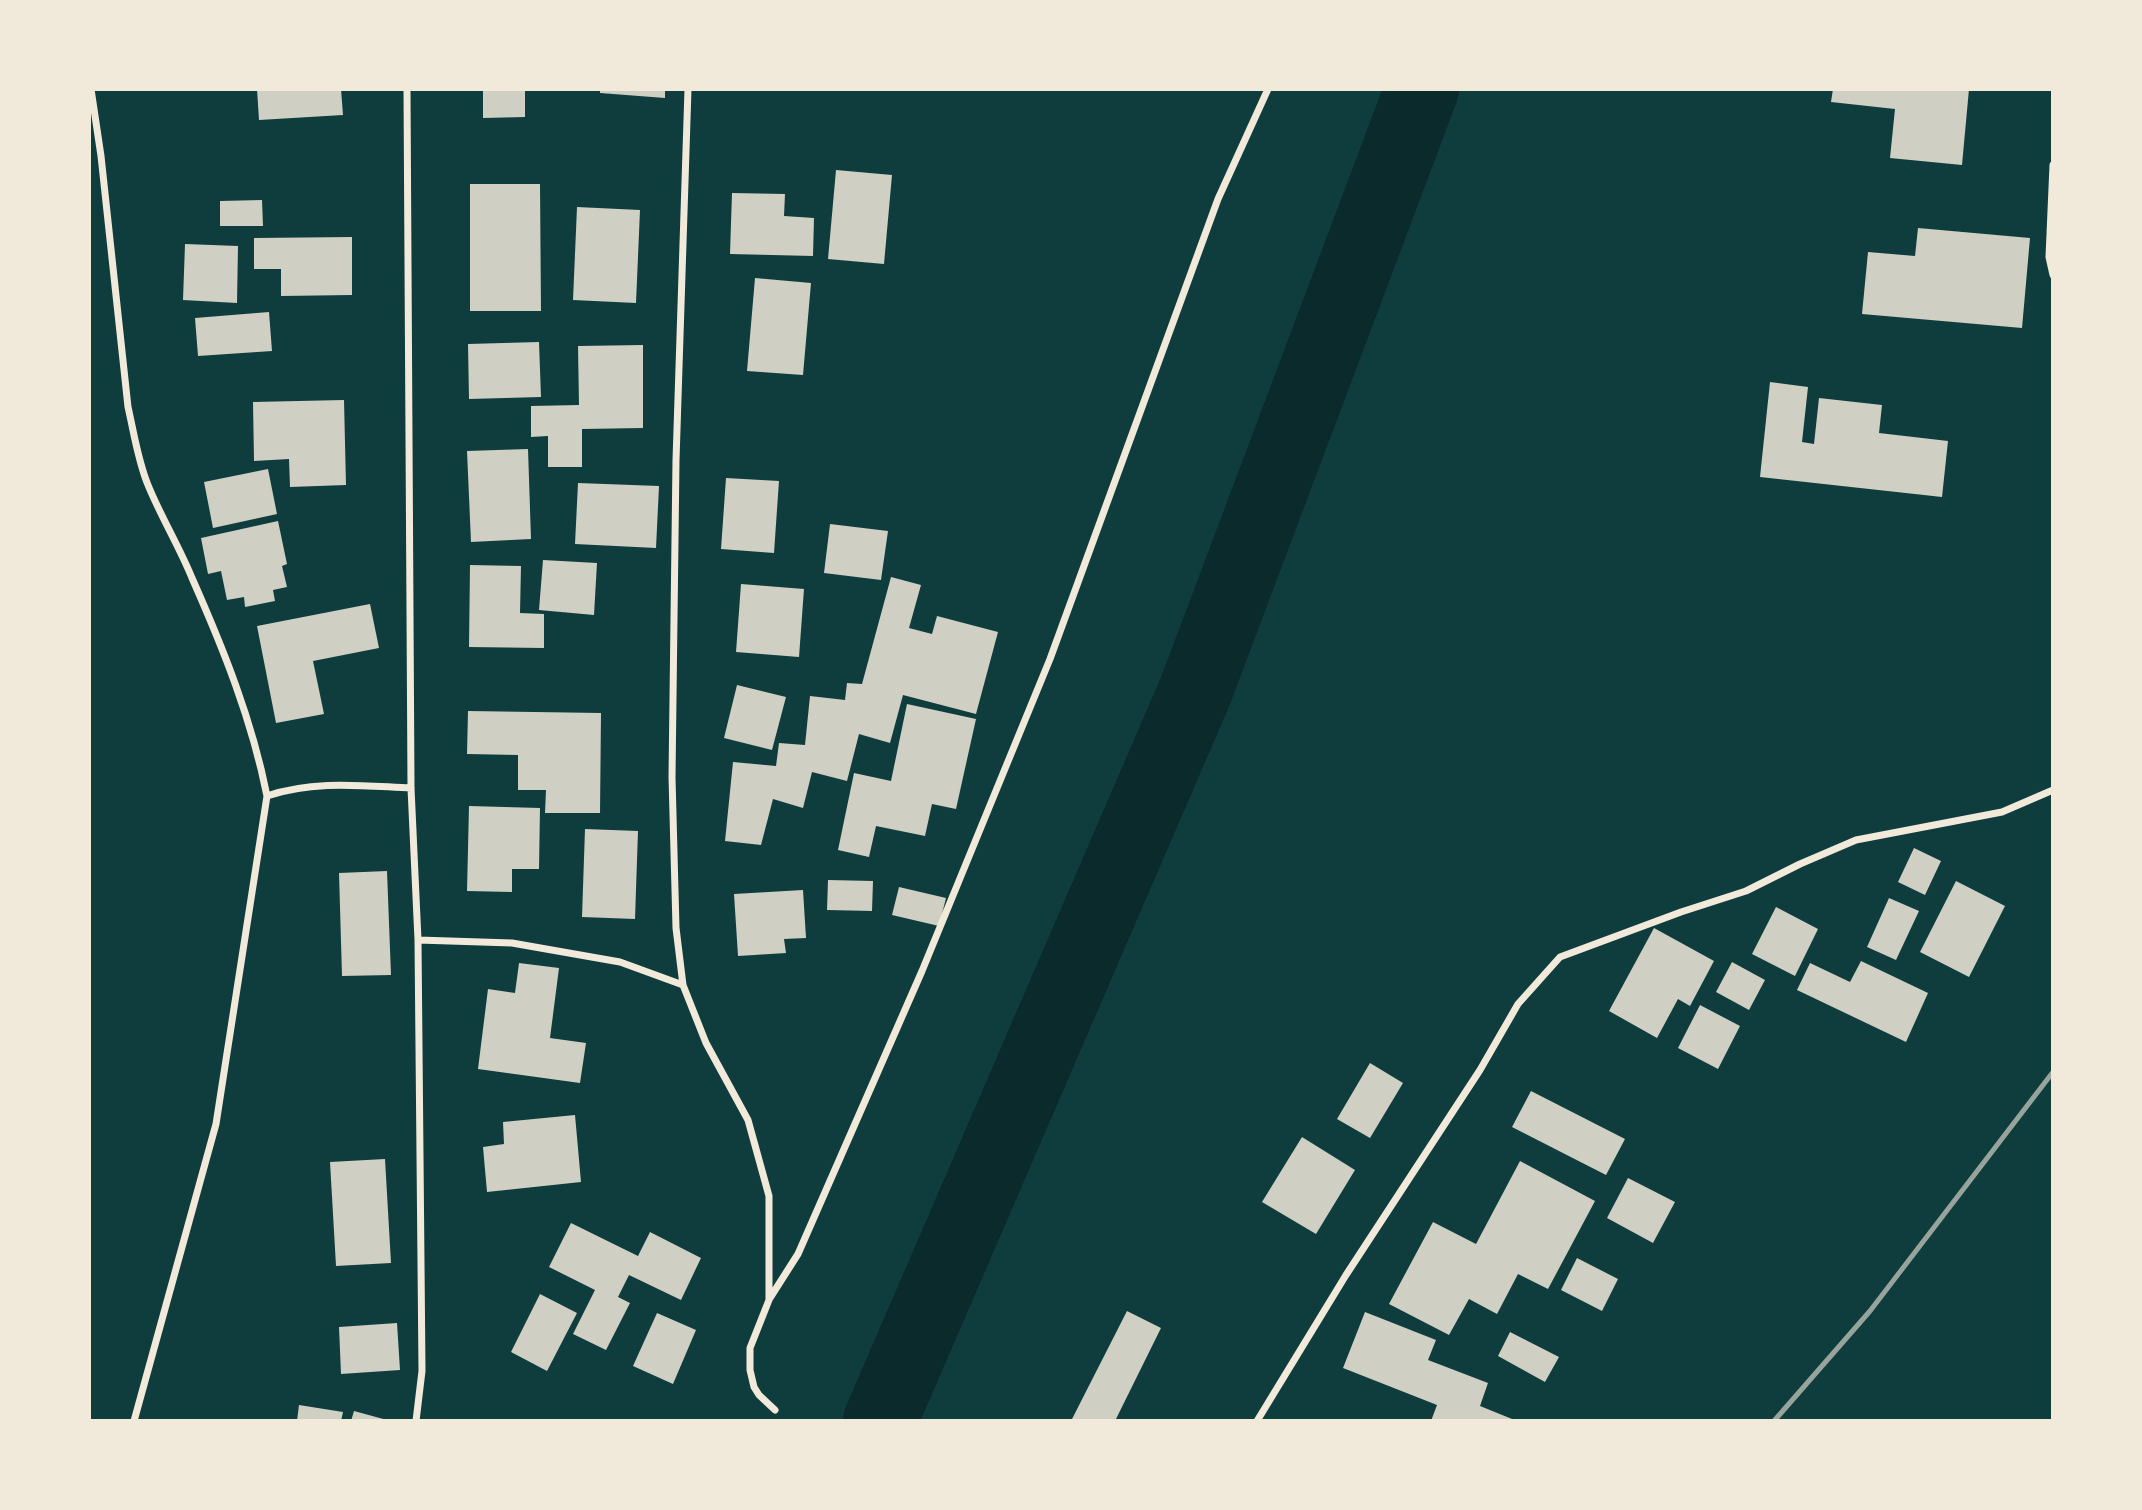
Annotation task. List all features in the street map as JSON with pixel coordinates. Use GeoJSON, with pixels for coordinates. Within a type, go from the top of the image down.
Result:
{"type":"FeatureCollection","features":[{"type":"Feature","properties":{"kind":"street"},"geometry":{"type":"LineString","coordinates":[[91,89],[101,156],[128,407],[135,439],[147,483],[191,575],[232,673],[259,754],[267,796],[216,1124],[134,1421]]}},
{"type":"Feature","properties":{"kind":"street"},"geometry":{"type":"LineString","coordinates":[[407,89],[411,788],[418,940],[422,1371],[415,1421]]}},
{"type":"Feature","properties":{"kind":"street"},"geometry":{"type":"LineString","coordinates":[[688,89],[676,460],[672,778],[676,928],[683,985],[706,1043],[748,1120],[769,1196],[769,1300]]}},
{"type":"Feature","properties":{"kind":"street"},"geometry":{"type":"LineString","coordinates":[[775,1410],[754,1387],[750,1370],[750,1348],[769,1300],[798,1254],[922,971],[1045,672],[1218,199],[1268,89]]}},
{"type":"Feature","properties":{"kind":"street"},"geometry":{"type":"LineString","coordinates":[[2053,165],[2049,257],[2053,275]]}},
{"type":"Feature","properties":{"kind":"street"},"geometry":{"type":"LineString","coordinates":[[267,796],[293,788],[333,784],[411,788]]}},
{"type":"Feature","properties":{"kind":"street"},"geometry":{"type":"LineString","coordinates":[[1257,1421],[1346,1275],[1480,1070],[1518,1004],[1560,957],[1746,891],[1856,840],[2002,812],[2053,790]]}},
{"type":"Feature","properties":{"kind":"street"},"geometry":{"type":"LineString","coordinates":[[418,940],[525,946],[620,962],[683,985]]}},
{"type":"Feature","properties":{"kind":"building"},"geometry":{"type":"Polygon","coordinates":[[[257,89],[341,89],[343,115],[259,120],[257,89]]]}},
{"type":"Feature","properties":{"kind":"building"},"geometry":{"type":"Polygon","coordinates":[[[483,89],[525,89],[525,117],[483,118],[483,89]]]}},
{"type":"Feature","properties":{"kind":"building"},"geometry":{"type":"Polygon","coordinates":[[[600,89],[665,89],[665,98],[600,93],[600,89]]]}},
{"type":"Feature","properties":{"kind":"building"},"geometry":{"type":"Polygon","coordinates":[[[1833,89],[1969,89],[1962,165],[1890,158],[1895,109],[1831,102],[1833,89]]]}},
{"type":"Feature","properties":{"kind":"building"},"geometry":{"type":"Polygon","coordinates":[[[836,170],[892,175],[884,264],[828,259],[836,170]]]}},
{"type":"Feature","properties":{"kind":"building"},"geometry":{"type":"Polygon","coordinates":[[[470,184],[540,184],[541,311],[470,311],[470,184]]]}},
{"type":"Feature","properties":{"kind":"building"},"geometry":{"type":"Polygon","coordinates":[[[732,193],[785,194],[784,216],[814,218],[813,256],[730,254],[732,193]]]}},
{"type":"Feature","properties":{"kind":"building"},"geometry":{"type":"Polygon","coordinates":[[[262,200],[263,226],[220,226],[220,201],[262,200]]]}},
{"type":"Feature","properties":{"kind":"building"},"geometry":{"type":"Polygon","coordinates":[[[577,207],[640,210],[636,303],[573,300],[577,207]]]}},
{"type":"Feature","properties":{"kind":"building"},"geometry":{"type":"Polygon","coordinates":[[[1918,228],[2030,238],[2022,328],[1862,314],[1868,252],[1915,256],[1918,228]]]}},
{"type":"Feature","properties":{"kind":"building"},"geometry":{"type":"Polygon","coordinates":[[[352,237],[352,295],[281,296],[281,269],[254,269],[254,238],[352,237]]]}},
{"type":"Feature","properties":{"kind":"building"},"geometry":{"type":"Polygon","coordinates":[[[185,244],[238,246],[237,303],[183,300],[185,244]]]}},
{"type":"Feature","properties":{"kind":"building"},"geometry":{"type":"Polygon","coordinates":[[[755,278],[811,283],[803,375],[747,371],[755,278]]]}},
{"type":"Feature","properties":{"kind":"building"},"geometry":{"type":"Polygon","coordinates":[[[269,312],[272,351],[198,356],[195,318],[269,312]]]}},
{"type":"Feature","properties":{"kind":"building"},"geometry":{"type":"Polygon","coordinates":[[[539,342],[541,397],[469,399],[468,344],[539,342]]]}},
{"type":"Feature","properties":{"kind":"building"},"geometry":{"type":"Polygon","coordinates":[[[643,345],[643,428],[582,429],[582,467],[548,467],[548,436],[531,437],[531,406],[579,405],[578,346],[643,345]]]}},
{"type":"Feature","properties":{"kind":"building"},"geometry":{"type":"Polygon","coordinates":[[[1770,382],[1808,387],[1802,442],[1814,444],[1819,398],[1882,405],[1879,433],[1948,441],[1942,497],[1760,477],[1770,382]]]}},
{"type":"Feature","properties":{"kind":"building"},"geometry":{"type":"Polygon","coordinates":[[[344,400],[346,485],[290,487],[289,459],[254,461],[253,402],[344,400]]]}},
{"type":"Feature","properties":{"kind":"building"},"geometry":{"type":"Polygon","coordinates":[[[528,449],[531,539],[471,542],[467,451],[528,449]]]}},
{"type":"Feature","properties":{"kind":"building"},"geometry":{"type":"Polygon","coordinates":[[[268,469],[277,514],[213,528],[204,482],[268,469]]]}},
{"type":"Feature","properties":{"kind":"building"},"geometry":{"type":"Polygon","coordinates":[[[726,478],[779,481],[774,553],[721,549],[726,478]]]}},
{"type":"Feature","properties":{"kind":"building"},"geometry":{"type":"Polygon","coordinates":[[[578,483],[659,486],[656,548],[575,544],[578,483]]]}},
{"type":"Feature","properties":{"kind":"building"},"geometry":{"type":"Polygon","coordinates":[[[278,521],[287,564],[282,566],[287,587],[273,590],[275,601],[245,607],[244,597],[227,600],[221,571],[208,574],[201,538],[278,521]]]}},
{"type":"Feature","properties":{"kind":"building"},"geometry":{"type":"Polygon","coordinates":[[[830,524],[888,531],[881,580],[824,573],[830,524]]]}},
{"type":"Feature","properties":{"kind":"building"},"geometry":{"type":"Polygon","coordinates":[[[543,560],[597,563],[594,615],[539,610],[543,560]]]}},
{"type":"Feature","properties":{"kind":"building"},"geometry":{"type":"Polygon","coordinates":[[[470,565],[521,566],[520,613],[544,614],[544,648],[469,647],[470,565]]]}},
{"type":"Feature","properties":{"kind":"building"},"geometry":{"type":"Polygon","coordinates":[[[891,577],[921,585],[909,628],[932,634],[937,616],[998,632],[976,714],[903,695],[890,743],[859,734],[847,781],[812,772],[803,808],[773,799],[761,845],[725,841],[733,762],[776,766],[779,743],[805,745],[810,696],[845,700],[847,683],[862,684],[891,577]]]}},
{"type":"Feature","properties":{"kind":"building"},"geometry":{"type":"Polygon","coordinates":[[[741,584],[804,589],[799,657],[736,652],[741,584]]]}},
{"type":"Feature","properties":{"kind":"building"},"geometry":{"type":"Polygon","coordinates":[[[370,604],[379,648],[313,661],[324,714],[276,723],[257,626],[370,604]]]}},
{"type":"Feature","properties":{"kind":"building"},"geometry":{"type":"Polygon","coordinates":[[[737,685],[786,697],[772,750],[724,738],[737,685]]]}},
{"type":"Feature","properties":{"kind":"building"},"geometry":{"type":"Polygon","coordinates":[[[907,704],[976,719],[956,809],[932,804],[925,836],[876,826],[869,857],[838,850],[854,773],[891,781],[907,704]]]}},
{"type":"Feature","properties":{"kind":"building"},"geometry":{"type":"Polygon","coordinates":[[[468,711],[601,713],[600,813],[545,813],[546,790],[518,790],[518,755],[467,754],[468,711]]]}},
{"type":"Feature","properties":{"kind":"building"},"geometry":{"type":"Polygon","coordinates":[[[469,806],[540,808],[539,869],[512,869],[512,892],[467,891],[469,806]]]}},
{"type":"Feature","properties":{"kind":"building"},"geometry":{"type":"Polygon","coordinates":[[[585,829],[638,831],[635,919],[582,917],[585,829]]]}},
{"type":"Feature","properties":{"kind":"building"},"geometry":{"type":"Polygon","coordinates":[[[1914,848],[1941,861],[1925,895],[1898,882],[1914,848]]]}},
{"type":"Feature","properties":{"kind":"building"},"geometry":{"type":"Polygon","coordinates":[[[387,871],[391,975],[342,976],[339,873],[387,871]]]}},
{"type":"Feature","properties":{"kind":"building"},"geometry":{"type":"Polygon","coordinates":[[[828,880],[873,881],[872,911],[827,910],[828,880]]]}},
{"type":"Feature","properties":{"kind":"building"},"geometry":{"type":"Polygon","coordinates":[[[1956,881],[2005,906],[1969,977],[1920,952],[1956,881]]]}},
{"type":"Feature","properties":{"kind":"building"},"geometry":{"type":"Polygon","coordinates":[[[899,887],[946,898],[939,926],[892,915],[899,887]]]}},
{"type":"Feature","properties":{"kind":"building"},"geometry":{"type":"Polygon","coordinates":[[[803,890],[806,938],[784,939],[786,953],[738,956],[734,894],[803,890]]]}},
{"type":"Feature","properties":{"kind":"building"},"geometry":{"type":"Polygon","coordinates":[[[1889,898],[1919,911],[1896,960],[1867,947],[1889,898]]]}},
{"type":"Feature","properties":{"kind":"building"},"geometry":{"type":"Polygon","coordinates":[[[1776,907],[1818,929],[1795,976],[1752,954],[1776,907]]]}},
{"type":"Feature","properties":{"kind":"building"},"geometry":{"type":"Polygon","coordinates":[[[1654,928],[1714,961],[1690,1006],[1678,999],[1657,1038],[1609,1011],[1654,928]]]}},
{"type":"Feature","properties":{"kind":"building"},"geometry":{"type":"Polygon","coordinates":[[[1861,961],[1928,993],[1906,1042],[1797,990],[1810,963],[1850,982],[1861,961]]]}},
{"type":"Feature","properties":{"kind":"building"},"geometry":{"type":"Polygon","coordinates":[[[1732,962],[1765,980],[1749,1010],[1716,992],[1732,962]]]}},
{"type":"Feature","properties":{"kind":"building"},"geometry":{"type":"Polygon","coordinates":[[[519,963],[559,968],[550,1038],[586,1043],[580,1083],[478,1069],[488,989],[515,993],[519,963]]]}},
{"type":"Feature","properties":{"kind":"building"},"geometry":{"type":"Polygon","coordinates":[[[1700,1005],[1740,1026],[1718,1069],[1678,1048],[1700,1005]]]}},
{"type":"Feature","properties":{"kind":"building"},"geometry":{"type":"Polygon","coordinates":[[[1370,1063],[1403,1083],[1370,1138],[1337,1119],[1370,1063]]]}},
{"type":"Feature","properties":{"kind":"building"},"geometry":{"type":"Polygon","coordinates":[[[1531,1091],[1625,1139],[1606,1175],[1512,1127],[1531,1091]]]}},
{"type":"Feature","properties":{"kind":"building"},"geometry":{"type":"Polygon","coordinates":[[[575,1115],[581,1182],[487,1192],[483,1147],[504,1144],[503,1122],[575,1115]]]}},
{"type":"Feature","properties":{"kind":"building"},"geometry":{"type":"Polygon","coordinates":[[[1302,1137],[1355,1170],[1316,1234],[1262,1202],[1302,1137]]]}},
{"type":"Feature","properties":{"kind":"building"},"geometry":{"type":"Polygon","coordinates":[[[385,1159],[391,1263],[336,1266],[330,1162],[385,1159]]]}},
{"type":"Feature","properties":{"kind":"building"},"geometry":{"type":"Polygon","coordinates":[[[1520,1161],[1595,1201],[1548,1289],[1518,1274],[1497,1314],[1469,1299],[1449,1335],[1389,1304],[1433,1222],[1476,1244],[1520,1161]]]}},
{"type":"Feature","properties":{"kind":"building"},"geometry":{"type":"Polygon","coordinates":[[[1628,1178],[1675,1202],[1653,1243],[1607,1218],[1628,1178]]]}},
{"type":"Feature","properties":{"kind":"building"},"geometry":{"type":"Polygon","coordinates":[[[571,1223],[638,1256],[650,1232],[701,1258],[681,1300],[629,1275],[618,1297],[630,1303],[606,1350],[573,1334],[595,1290],[549,1267],[571,1223]]]}},
{"type":"Feature","properties":{"kind":"building"},"geometry":{"type":"Polygon","coordinates":[[[1577,1258],[1618,1279],[1602,1311],[1561,1290],[1577,1258]]]}},
{"type":"Feature","properties":{"kind":"building"},"geometry":{"type":"Polygon","coordinates":[[[540,1294],[577,1313],[547,1371],[511,1352],[540,1294]]]}},
{"type":"Feature","properties":{"kind":"building"},"geometry":{"type":"Polygon","coordinates":[[[1127,1311],[1161,1328],[1115,1421],[1071,1421],[1127,1311]]]}},
{"type":"Feature","properties":{"kind":"building"},"geometry":{"type":"Polygon","coordinates":[[[1365,1312],[1436,1340],[1428,1360],[1488,1383],[1480,1406],[1517,1421],[1431,1421],[1437,1405],[1343,1368],[1365,1312]]]}},
{"type":"Feature","properties":{"kind":"building"},"geometry":{"type":"Polygon","coordinates":[[[657,1313],[696,1330],[673,1384],[633,1366],[657,1313]]]}},
{"type":"Feature","properties":{"kind":"building"},"geometry":{"type":"Polygon","coordinates":[[[397,1323],[400,1370],[341,1374],[339,1327],[397,1323]]]}},
{"type":"Feature","properties":{"kind":"building"},"geometry":{"type":"Polygon","coordinates":[[[1510,1332],[1559,1357],[1545,1382],[1498,1356],[1510,1332]]]}},
{"type":"Feature","properties":{"kind":"building"},"geometry":{"type":"Polygon","coordinates":[[[299,1405],[343,1412],[341,1421],[297,1421],[299,1405]]]}},
{"type":"Feature","properties":{"kind":"building"},"geometry":{"type":"Polygon","coordinates":[[[354,1411],[387,1420],[387,1421],[351,1421],[354,1411]]]}},
{"type":"Feature","properties":{"kind":"waterway"},"geometry":{"type":"LineString","coordinates":[[880,1421],[1195,692],[1422,89]]}},
{"type":"Feature","properties":{"kind":"railway"},"geometry":{"type":"LineString","coordinates":[[1774,1421],[1870,1311],[2053,1072]]}}]}
